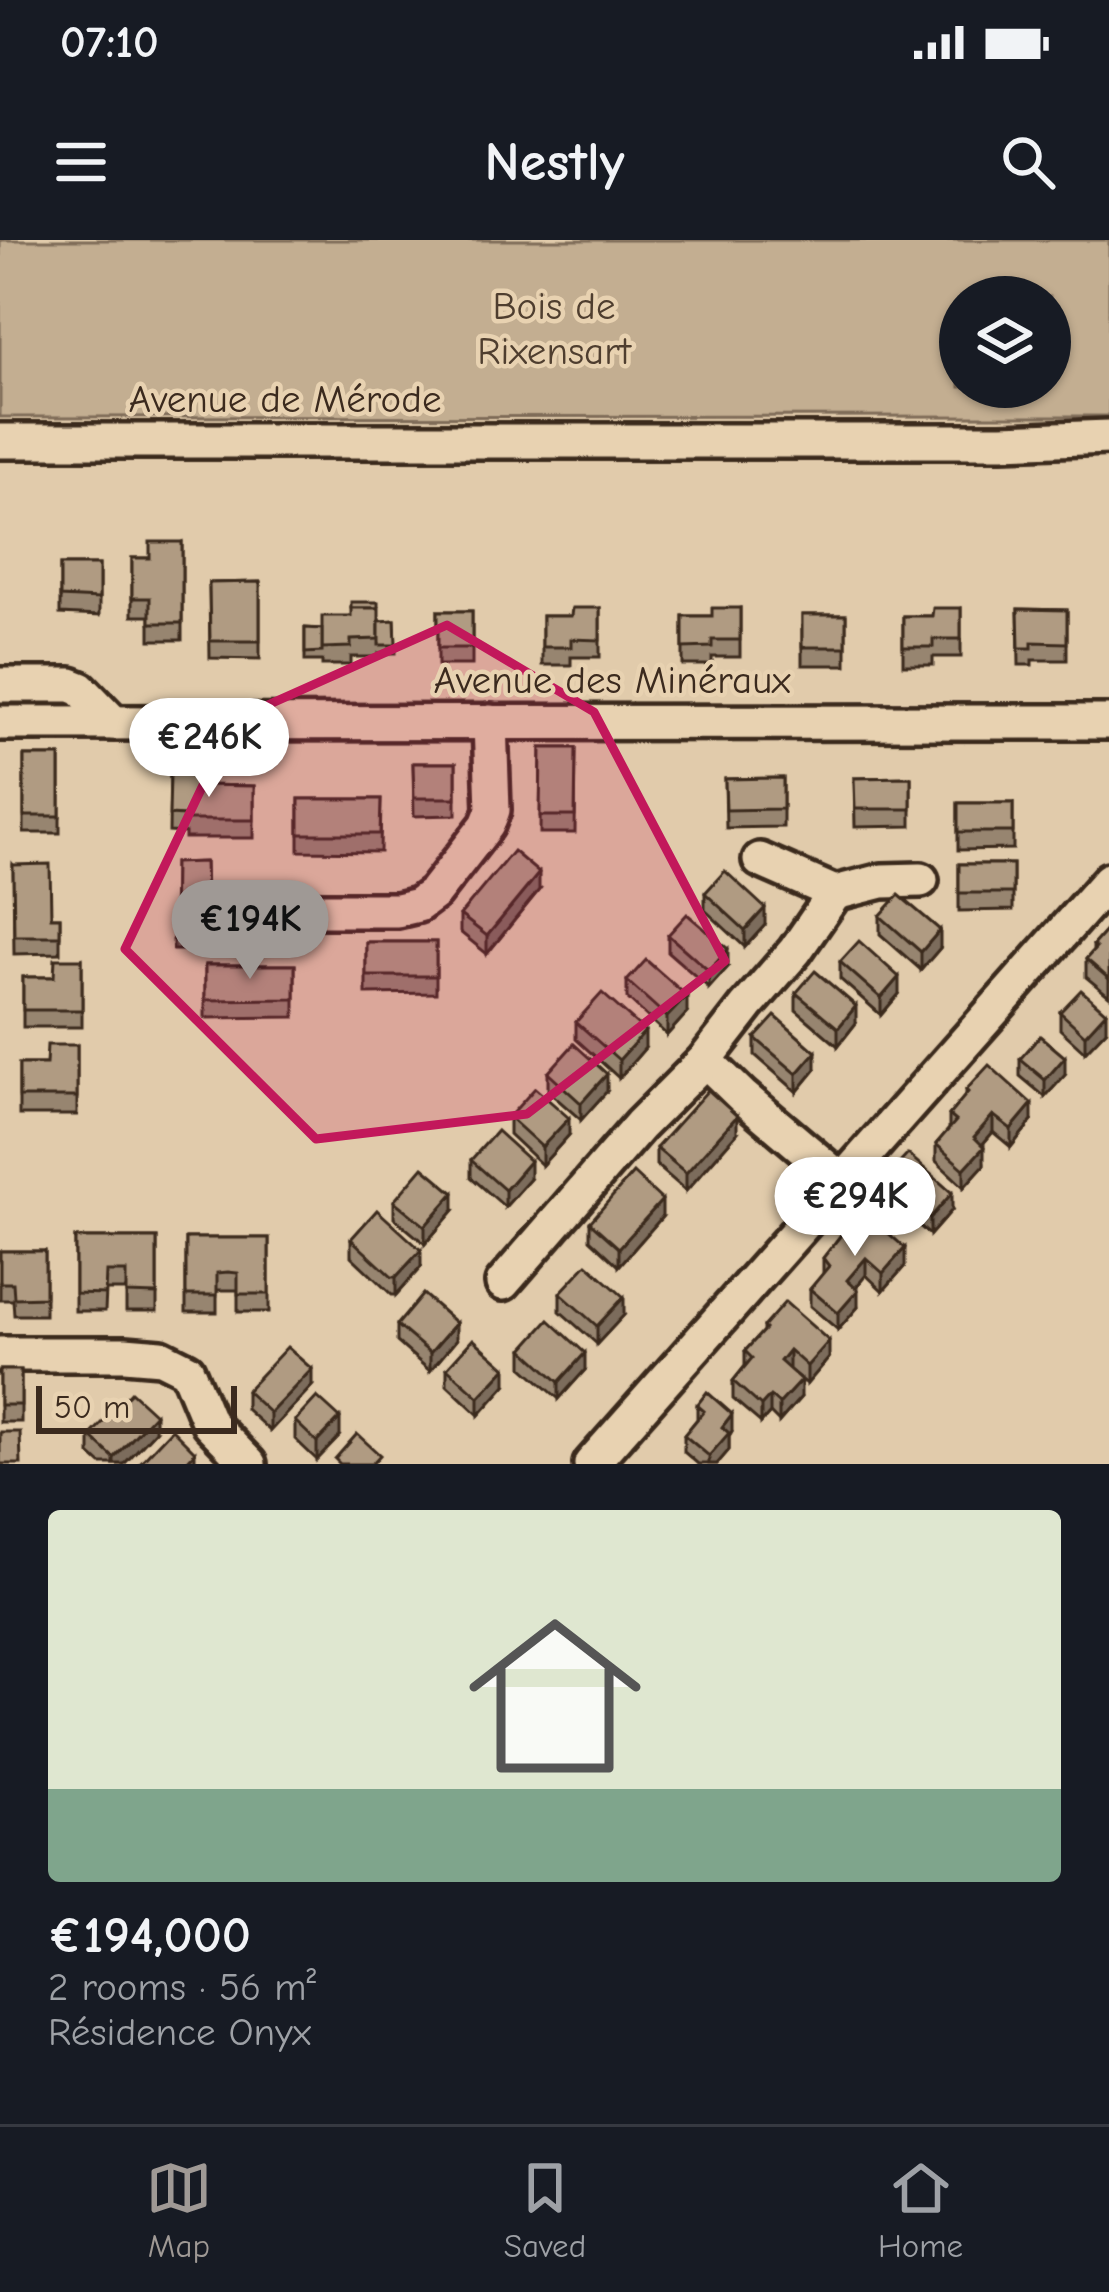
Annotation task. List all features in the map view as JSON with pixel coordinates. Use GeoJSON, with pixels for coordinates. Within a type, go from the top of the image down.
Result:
{"type":"FeatureCollection","features":[{"type":"Feature","properties":{"kind":"street","name":"Avenue de Mérode"},"geometry":{"type":"LineString","coordinates":[[0,441],[1002,441],[1109,437]]}},
{"type":"Feature","properties":{"kind":"street","name":"Avenue de Mérode"},"geometry":{"type":"LineString","coordinates":[[1002,441],[1109,454]]}},
{"type":"Feature","properties":{"kind":"street"},"geometry":{"type":"LineString","coordinates":[[0,685],[81,688],[114,723]]}},
{"type":"Feature","properties":{"kind":"street"},"geometry":{"type":"LineString","coordinates":[[268,910],[397,910],[434,893],[487,825],[493,810],[490,722]]}},
{"type":"Feature","properties":{"kind":"street","name":"Avenue des Minéraux"},"geometry":{"type":"LineString","coordinates":[[0,723],[1109,722]]}},
{"type":"Feature","properties":{"kind":"street"},"geometry":{"type":"LineString","coordinates":[[760,860],[835,892],[882,880],[921,880]]}},
{"type":"Feature","properties":{"kind":"street"},"geometry":{"type":"LineString","coordinates":[[591,1464],[1109,880]]}},
{"type":"Feature","properties":{"kind":"street"},"geometry":{"type":"LineString","coordinates":[[503,1283],[640,1125],[705,1060],[796,951],[835,892]]}},
{"type":"Feature","properties":{"kind":"street"},"geometry":{"type":"LineString","coordinates":[[705,1060],[841,1180]]}},
{"type":"Feature","properties":{"kind":"street"},"geometry":{"type":"LineString","coordinates":[[0,1354],[161,1357],[187,1370],[208,1423],[249,1464]]}},
{"type":"Feature","properties":{"kind":"highlighted area"},"geometry":{"type":"Polygon","coordinates":[[[447,625],[594,712],[725,961],[527,1114],[316,1139],[125,949],[234,720],[447,625]]]}},
{"type":"Feature","properties":{"kind":"green space","name":"Bois de Rixensart"},"geometry":{"type":"Polygon","coordinates":[[[0,240],[1109,240],[1109,416],[0,417],[0,240]]]}},
{"type":"Feature","properties":{"kind":"building"},"geometry":{"type":"Polygon","coordinates":[[[150,542],[182,542],[182,623],[150,623],[150,598],[132,598],[132,558],[150,558],[150,542]]]}},
{"type":"Feature","properties":{"kind":"building"},"geometry":{"type":"Polygon","coordinates":[[[60,565],[99,565],[99,599],[60,597],[60,565]]]}},
{"type":"Feature","properties":{"kind":"building"},"geometry":{"type":"Polygon","coordinates":[[[260,582],[260,641],[210,641],[209,583],[260,582]]]}},
{"type":"Feature","properties":{"kind":"building"},"geometry":{"type":"Polygon","coordinates":[[[351,602],[378,602],[378,608],[351,608],[351,602]]]}},
{"type":"Feature","properties":{"kind":"building"},"geometry":{"type":"Polygon","coordinates":[[[351,608],[379,608],[379,639],[322,648],[322,616],[351,616],[351,608]]]}},
{"type":"Feature","properties":{"kind":"building"},"geometry":{"type":"Polygon","coordinates":[[[572,608],[600,608],[600,640],[571,639],[571,647],[542,647],[542,616],[571,616],[572,608]]]}},
{"type":"Feature","properties":{"kind":"building"},"geometry":{"type":"Polygon","coordinates":[[[712,608],[740,608],[740,640],[712,640],[712,647],[683,648],[683,616],[712,616],[712,608]]]}},
{"type":"Feature","properties":{"kind":"building"},"geometry":{"type":"Polygon","coordinates":[[[933,608],[961,608],[961,639],[933,639],[933,647],[903,647],[903,616],[932,616],[933,608]]]}},
{"type":"Feature","properties":{"kind":"building"},"geometry":{"type":"Polygon","coordinates":[[[1018,609],[1067,610],[1067,643],[1032,642],[1032,648],[1019,648],[1018,609]]]}},
{"type":"Feature","properties":{"kind":"building"},"geometry":{"type":"Polygon","coordinates":[[[438,611],[472,611],[472,648],[438,648],[438,611]]]}},
{"type":"Feature","properties":{"kind":"building"},"geometry":{"type":"Polygon","coordinates":[[[802,615],[846,615],[846,647],[802,647],[802,615]]]}},
{"type":"Feature","properties":{"kind":"building"},"geometry":{"type":"Polygon","coordinates":[[[395,620],[396,645],[379,645],[379,621],[395,620]]]}},
{"type":"Feature","properties":{"kind":"building"},"geometry":{"type":"Polygon","coordinates":[[[305,628],[322,629],[322,652],[305,653],[305,628]]]}},
{"type":"Feature","properties":{"kind":"building"},"geometry":{"type":"Polygon","coordinates":[[[541,748],[576,748],[575,816],[540,816],[541,748]]]}},
{"type":"Feature","properties":{"kind":"building"},"geometry":{"type":"Polygon","coordinates":[[[24,756],[60,756],[60,816],[24,816],[24,756]]]}},
{"type":"Feature","properties":{"kind":"building"},"geometry":{"type":"Polygon","coordinates":[[[413,763],[456,763],[456,798],[414,798],[413,763]]]}},
{"type":"Feature","properties":{"kind":"building"},"geometry":{"type":"Polygon","coordinates":[[[170,774],[200,774],[200,785],[254,786],[254,820],[185,820],[185,816],[169,815],[170,774]]]}},
{"type":"Feature","properties":{"kind":"building"},"geometry":{"type":"Polygon","coordinates":[[[911,777],[911,809],[855,809],[854,778],[911,777]]]}},
{"type":"Feature","properties":{"kind":"building"},"geometry":{"type":"Polygon","coordinates":[[[783,778],[783,809],[726,810],[725,779],[783,778]]]}},
{"type":"Feature","properties":{"kind":"building"},"geometry":{"type":"Polygon","coordinates":[[[299,799],[381,799],[380,834],[299,834],[299,799]]]}},
{"type":"Feature","properties":{"kind":"building"},"geometry":{"type":"Polygon","coordinates":[[[958,803],[1013,803],[1013,832],[958,832],[958,803]]]}},
{"type":"Feature","properties":{"kind":"building"},"geometry":{"type":"Polygon","coordinates":[[[513,851],[539,873],[487,936],[460,915],[513,851]]]}},
{"type":"Feature","properties":{"kind":"building"},"geometry":{"type":"Polygon","coordinates":[[[205,862],[207,932],[173,933],[174,863],[205,862]]]}},
{"type":"Feature","properties":{"kind":"building"},"geometry":{"type":"Polygon","coordinates":[[[50,864],[51,917],[60,917],[60,936],[14,936],[13,865],[50,864]]]}},
{"type":"Feature","properties":{"kind":"building"},"geometry":{"type":"Polygon","coordinates":[[[959,864],[1013,864],[1013,893],[959,893],[959,864]]]}},
{"type":"Feature","properties":{"kind":"building"},"geometry":{"type":"Polygon","coordinates":[[[725,871],[765,908],[745,930],[705,893],[725,871]]]}},
{"type":"Feature","properties":{"kind":"building"},"geometry":{"type":"Polygon","coordinates":[[[899,895],[940,930],[921,952],[880,916],[899,895]]]}},
{"type":"Feature","properties":{"kind":"building"},"geometry":{"type":"Polygon","coordinates":[[[687,914],[728,949],[709,971],[668,935],[687,914]]]}},
{"type":"Feature","properties":{"kind":"building"},"geometry":{"type":"Polygon","coordinates":[[[1109,927],[1109,979],[1086,959],[1109,927]]]}},
{"type":"Feature","properties":{"kind":"building"},"geometry":{"type":"Polygon","coordinates":[[[859,941],[899,977],[881,998],[840,962],[859,941]]]}},
{"type":"Feature","properties":{"kind":"building"},"geometry":{"type":"Polygon","coordinates":[[[366,942],[436,942],[436,976],[366,976],[366,942]]]}},
{"type":"Feature","properties":{"kind":"building"},"geometry":{"type":"Polygon","coordinates":[[[55,959],[82,959],[82,1010],[23,1010],[23,977],[54,977],[55,959]]]}},
{"type":"Feature","properties":{"kind":"building"},"geometry":{"type":"Polygon","coordinates":[[[646,960],[687,996],[667,1017],[627,981],[646,960]]]}},
{"type":"Feature","properties":{"kind":"building"},"geometry":{"type":"Polygon","coordinates":[[[205,965],[295,965],[295,999],[205,1000],[205,965]]]}},
{"type":"Feature","properties":{"kind":"building"},"geometry":{"type":"Polygon","coordinates":[[[815,971],[856,1006],[838,1028],[796,993],[815,971]]]}},
{"type":"Feature","properties":{"kind":"building"},"geometry":{"type":"Polygon","coordinates":[[[1081,990],[1106,1012],[1085,1035],[1060,1012],[1081,990]]]}},
{"type":"Feature","properties":{"kind":"building"},"geometry":{"type":"Polygon","coordinates":[[[602,993],[645,1031],[619,1060],[576,1022],[602,993]]]}},
{"type":"Feature","properties":{"kind":"building"},"geometry":{"type":"Polygon","coordinates":[[[775,1016],[816,1052],[797,1074],[755,1038],[775,1016]]]}},
{"type":"Feature","properties":{"kind":"building"},"geometry":{"type":"Polygon","coordinates":[[[1040,1036],[1065,1057],[1045,1080],[1020,1059],[1040,1036]]]}},
{"type":"Feature","properties":{"kind":"building"},"geometry":{"type":"Polygon","coordinates":[[[574,1044],[607,1074],[581,1103],[548,1073],[574,1044]]]}},
{"type":"Feature","properties":{"kind":"building"},"geometry":{"type":"Polygon","coordinates":[[[47,1045],[77,1045],[77,1097],[19,1097],[19,1064],[46,1064],[47,1045]]]}},
{"type":"Feature","properties":{"kind":"building"},"geometry":{"type":"Polygon","coordinates":[[[989,1065],[1032,1104],[1011,1129],[993,1115],[974,1137],[984,1147],[964,1169],[936,1144],[956,1121],[949,1115],[989,1065]]]}},
{"type":"Feature","properties":{"kind":"building"},"geometry":{"type":"Polygon","coordinates":[[[535,1088],[569,1118],[542,1147],[509,1117],[535,1088]]]}},
{"type":"Feature","properties":{"kind":"building"},"geometry":{"type":"Polygon","coordinates":[[[708,1090],[737,1116],[686,1173],[656,1148],[708,1090]]]}},
{"type":"Feature","properties":{"kind":"building"},"geometry":{"type":"Polygon","coordinates":[[[497,1131],[530,1161],[505,1190],[471,1160],[497,1131]]]}},
{"type":"Feature","properties":{"kind":"building"},"geometry":{"type":"Polygon","coordinates":[[[908,1154],[952,1193],[930,1218],[912,1203],[903,1213],[878,1192],[908,1154]]]}},
{"type":"Feature","properties":{"kind":"building"},"geometry":{"type":"Polygon","coordinates":[[[423,1167],[454,1193],[425,1226],[394,1201],[423,1167]]]}},
{"type":"Feature","properties":{"kind":"building"},"geometry":{"type":"Polygon","coordinates":[[[633,1173],[662,1200],[619,1248],[590,1222],[633,1173]]]}},
{"type":"Feature","properties":{"kind":"building"},"geometry":{"type":"Polygon","coordinates":[[[861,1209],[905,1248],[883,1273],[866,1258],[847,1280],[858,1290],[838,1313],[810,1289],[829,1266],[823,1258],[861,1209]]]}},
{"type":"Feature","properties":{"kind":"building"},"geometry":{"type":"Polygon","coordinates":[[[377,1210],[421,1250],[396,1277],[351,1239],[377,1210]]]}},
{"type":"Feature","properties":{"kind":"building"},"geometry":{"type":"Polygon","coordinates":[[[75,1238],[157,1238],[157,1294],[126,1293],[126,1272],[106,1272],[105,1294],[75,1293],[75,1238]]]}},
{"type":"Feature","properties":{"kind":"building"},"geometry":{"type":"Polygon","coordinates":[[[186,1238],[269,1238],[269,1294],[238,1294],[238,1273],[228,1272],[217,1273],[217,1295],[186,1295],[186,1238]]]}},
{"type":"Feature","properties":{"kind":"building"},"geometry":{"type":"Polygon","coordinates":[[[0,1251],[45,1251],[45,1297],[14,1298],[13,1283],[0,1283],[0,1251]]]}},
{"type":"Feature","properties":{"kind":"building"},"geometry":{"type":"Polygon","coordinates":[[[587,1264],[624,1297],[597,1326],[560,1293],[587,1264]]]}},
{"type":"Feature","properties":{"kind":"building"},"geometry":{"type":"Polygon","coordinates":[[[423,1294],[456,1323],[430,1353],[397,1325],[423,1294]]]}},
{"type":"Feature","properties":{"kind":"building"},"geometry":{"type":"Polygon","coordinates":[[[785,1302],[829,1341],[807,1366],[789,1350],[780,1361],[801,1380],[779,1404],[770,1396],[761,1406],[733,1381],[752,1358],[745,1351],[785,1302]]]}},
{"type":"Feature","properties":{"kind":"building"},"geometry":{"type":"Polygon","coordinates":[[[549,1320],[585,1353],[559,1382],[523,1349],[549,1320]]]}},
{"type":"Feature","properties":{"kind":"building"},"geometry":{"type":"Polygon","coordinates":[[[473,1339],[506,1368],[479,1397],[447,1368],[473,1339]]]}},
{"type":"Feature","properties":{"kind":"building"},"geometry":{"type":"Polygon","coordinates":[[[287,1347],[312,1369],[270,1413],[246,1391],[287,1347]]]}},
{"type":"Feature","properties":{"kind":"building"},"geometry":{"type":"Polygon","coordinates":[[[0,1370],[21,1370],[21,1405],[0,1405],[0,1370]]]}},
{"type":"Feature","properties":{"kind":"building"},"geometry":{"type":"Polygon","coordinates":[[[131,1392],[155,1414],[114,1458],[90,1436],[131,1392]]]}},
{"type":"Feature","properties":{"kind":"building"},"geometry":{"type":"Polygon","coordinates":[[[707,1392],[732,1414],[722,1427],[729,1433],[709,1456],[684,1435],[704,1411],[697,1405],[707,1392]]]}},
{"type":"Feature","properties":{"kind":"building"},"geometry":{"type":"Polygon","coordinates":[[[317,1397],[340,1418],[317,1442],[295,1421],[317,1397]]]}},
{"type":"Feature","properties":{"kind":"building"},"geometry":{"type":"Polygon","coordinates":[[[172,1429],[195,1452],[184,1464],[139,1464],[172,1429]]]}},
{"type":"Feature","properties":{"kind":"building"},"geometry":{"type":"Polygon","coordinates":[[[0,1432],[20,1432],[21,1464],[0,1464],[0,1432]]]}},
{"type":"Feature","properties":{"kind":"building"},"geometry":{"type":"Polygon","coordinates":[[[357,1434],[380,1455],[372,1464],[340,1464],[335,1459],[357,1434]]]}}]}
